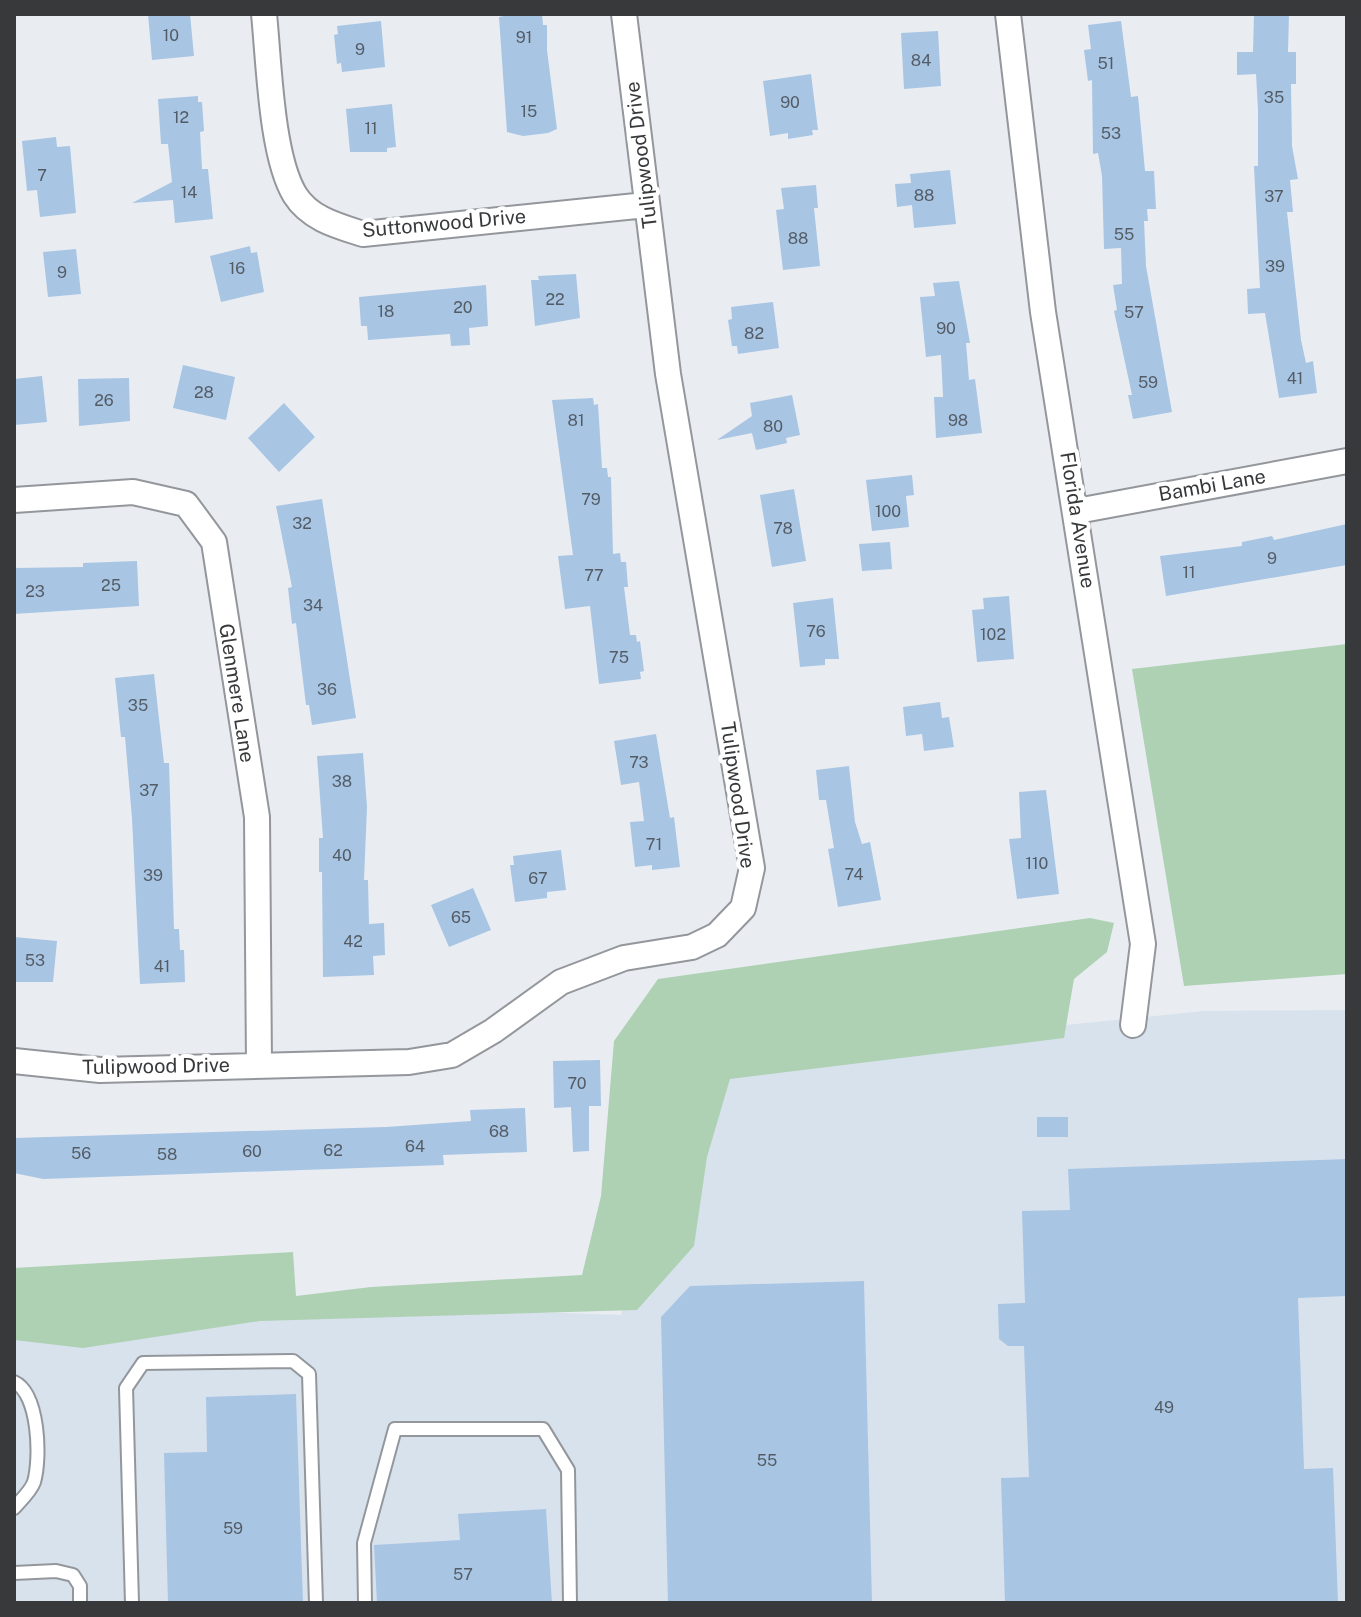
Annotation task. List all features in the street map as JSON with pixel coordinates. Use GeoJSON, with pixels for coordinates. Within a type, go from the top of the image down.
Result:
{"type":"FeatureCollection","features":[{"type":"Feature","properties":{"kind":"street","name":"Suttonwood Drive"},"geometry":{"type":"LineString","coordinates":[[264,14],[282,167],[296,197],[324,222],[363,234],[646,205]]}},
{"type":"Feature","properties":{"kind":"street","name":"Tulipwood Drive"},"geometry":{"type":"LineString","coordinates":[[14,1061],[100,1070],[409,1062],[452,1055],[493,1031],[561,982],[624,958],[692,947],[717,935],[743,908],[752,868],[668,374],[624,14]]}},
{"type":"Feature","properties":{"kind":"street","name":"Florida Avenue"},"geometry":{"type":"LineString","coordinates":[[1008,14],[1043,312],[1077,511],[1143,944],[1133,1025]]}},
{"type":"Feature","properties":{"kind":"street","name":"Bambi Lane"},"geometry":{"type":"LineString","coordinates":[[1077,511],[1347,461]]}},
{"type":"Feature","properties":{"kind":"street","name":"Glenmere Lane"},"geometry":{"type":"LineString","coordinates":[[14,500],[133,492],[186,504],[214,542],[257,817],[259,1065]]}},
{"type":"Feature","properties":{"kind":"lane"},"geometry":{"type":"LineString","coordinates":[[132,1603],[126,1388],[143,1363],[293,1361],[309,1374],[316,1603]]}},
{"type":"Feature","properties":{"kind":"lane"},"geometry":{"type":"LineString","coordinates":[[14,1382],[23,1385],[31,1397],[37,1454],[33,1484],[14,1508]]}},
{"type":"Feature","properties":{"kind":"lane"},"geometry":{"type":"LineString","coordinates":[[365,1603],[364,1543],[395,1429],[543,1429],[568,1470],[570,1603]]}},
{"type":"Feature","properties":{"kind":"lane"},"geometry":{"type":"LineString","coordinates":[[14,1573],[56,1571],[73,1575],[80,1586],[80,1603]]}},
{"type":"Feature","properties":{"kind":"shaded area"},"geometry":{"type":"Polygon","coordinates":[[[1347,1010],[1347,1603],[14,1603],[14,1293],[621,1315],[692,1063],[1204,1011],[1347,1010]]]}},
{"type":"Feature","properties":{"kind":"green space"},"geometry":{"type":"Polygon","coordinates":[[[1347,644],[1347,974],[1184,986],[1132,669],[1347,644]]]}},
{"type":"Feature","properties":{"kind":"green space"},"geometry":{"type":"Polygon","coordinates":[[[1090,918],[1114,923],[1107,952],[1074,979],[1064,1038],[730,1079],[707,1157],[694,1246],[637,1310],[260,1321],[83,1348],[14,1340],[14,1268],[293,1252],[296,1296],[371,1287],[582,1275],[601,1196],[614,1041],[658,979],[1090,918]]]}},
{"type":"Feature","properties":{"kind":"building"},"geometry":{"type":"Polygon","coordinates":[[[148,14],[190,14],[194,56],[152,60],[148,14]]]}},
{"type":"Feature","properties":{"kind":"building"},"geometry":{"type":"Polygon","coordinates":[[[542,14],[543,25],[547,25],[557,129],[548,133],[523,136],[507,132],[499,17],[542,14]]]}},
{"type":"Feature","properties":{"kind":"building"},"geometry":{"type":"Polygon","coordinates":[[[1254,14],[1289,14],[1288,52],[1296,52],[1296,84],[1291,84],[1292,146],[1298,179],[1290,180],[1293,212],[1287,212],[1301,340],[1306,363],[1313,361],[1317,393],[1279,398],[1265,313],[1248,314],[1247,289],[1260,288],[1254,166],[1258,166],[1258,110],[1256,74],[1237,75],[1237,52],[1253,52],[1254,14]]]}},
{"type":"Feature","properties":{"kind":"building"},"geometry":{"type":"Polygon","coordinates":[[[381,21],[385,67],[342,72],[341,63],[337,64],[334,35],[338,34],[337,26],[381,21]]]}},
{"type":"Feature","properties":{"kind":"building"},"geometry":{"type":"Polygon","coordinates":[[[1121,21],[1131,97],[1138,96],[1145,171],[1154,171],[1156,209],[1147,209],[1148,221],[1144,221],[1146,266],[1172,412],[1133,419],[1128,395],[1132,395],[1114,311],[1117,310],[1113,285],[1122,284],[1121,248],[1104,249],[1102,176],[1098,153],[1093,154],[1092,80],[1088,81],[1084,50],[1091,49],[1088,25],[1121,21]]]}},
{"type":"Feature","properties":{"kind":"building"},"geometry":{"type":"Polygon","coordinates":[[[938,31],[941,86],[904,89],[901,33],[938,31]]]}},
{"type":"Feature","properties":{"kind":"building"},"geometry":{"type":"Polygon","coordinates":[[[811,74],[818,130],[812,130],[813,135],[788,139],[788,133],[770,136],[763,81],[811,74]]]}},
{"type":"Feature","properties":{"kind":"building"},"geometry":{"type":"Polygon","coordinates":[[[198,96],[198,102],[202,102],[204,131],[200,132],[202,169],[208,169],[213,219],[175,223],[173,200],[132,203],[172,182],[168,144],[161,144],[158,99],[198,96]]]}},
{"type":"Feature","properties":{"kind":"building"},"geometry":{"type":"Polygon","coordinates":[[[392,104],[396,147],[387,148],[387,152],[350,152],[346,109],[392,104]]]}},
{"type":"Feature","properties":{"kind":"building"},"geometry":{"type":"Polygon","coordinates":[[[56,137],[57,147],[70,146],[76,213],[40,217],[37,190],[27,191],[22,141],[56,137]]]}},
{"type":"Feature","properties":{"kind":"building"},"geometry":{"type":"Polygon","coordinates":[[[950,170],[956,224],[914,228],[912,205],[897,207],[895,184],[911,183],[910,174],[950,170]]]}},
{"type":"Feature","properties":{"kind":"building"},"geometry":{"type":"Polygon","coordinates":[[[816,185],[818,208],[814,208],[820,266],[783,270],[776,210],[784,209],[781,188],[816,185]]]}},
{"type":"Feature","properties":{"kind":"building"},"geometry":{"type":"Polygon","coordinates":[[[250,246],[251,253],[257,252],[264,292],[221,302],[210,256],[250,246]]]}},
{"type":"Feature","properties":{"kind":"building"},"geometry":{"type":"Polygon","coordinates":[[[76,249],[81,294],[48,297],[43,252],[76,249]]]}},
{"type":"Feature","properties":{"kind":"building"},"geometry":{"type":"Polygon","coordinates":[[[576,274],[580,318],[535,326],[531,280],[539,280],[538,276],[576,274]]]}},
{"type":"Feature","properties":{"kind":"building"},"geometry":{"type":"Polygon","coordinates":[[[959,281],[970,343],[966,343],[969,380],[975,379],[982,433],[936,438],[934,397],[943,397],[941,355],[926,357],[920,297],[935,296],[933,283],[959,281]]]}},
{"type":"Feature","properties":{"kind":"building"},"geometry":{"type":"Polygon","coordinates":[[[486,285],[488,326],[469,328],[470,345],[451,346],[450,334],[368,340],[367,326],[361,326],[359,297],[486,285]]]}},
{"type":"Feature","properties":{"kind":"building"},"geometry":{"type":"Polygon","coordinates":[[[773,302],[779,348],[738,354],[737,346],[732,346],[728,320],[732,319],[731,307],[773,302]]]}},
{"type":"Feature","properties":{"kind":"building"},"geometry":{"type":"Polygon","coordinates":[[[183,365],[235,377],[226,420],[173,408],[183,365]]]}},
{"type":"Feature","properties":{"kind":"building"},"geometry":{"type":"Polygon","coordinates":[[[42,376],[47,422],[14,425],[14,379],[42,376]]]}},
{"type":"Feature","properties":{"kind":"building"},"geometry":{"type":"Polygon","coordinates":[[[129,378],[130,421],[79,426],[78,379],[129,378]]]}},
{"type":"Feature","properties":{"kind":"building"},"geometry":{"type":"Polygon","coordinates":[[[792,395],[800,435],[786,438],[787,443],[756,450],[752,433],[717,440],[752,416],[750,403],[792,395]]]}},
{"type":"Feature","properties":{"kind":"building"},"geometry":{"type":"Polygon","coordinates":[[[593,398],[594,405],[598,404],[602,468],[607,468],[608,477],[611,477],[613,554],[620,553],[621,562],[626,562],[628,587],[624,587],[630,635],[636,635],[637,642],[640,641],[644,671],[640,672],[641,679],[599,684],[590,606],[565,609],[558,556],[573,555],[552,400],[593,398]]]}},
{"type":"Feature","properties":{"kind":"building"},"geometry":{"type":"Polygon","coordinates":[[[284,403],[315,437],[279,472],[248,438],[284,403]]]}},
{"type":"Feature","properties":{"kind":"building"},"geometry":{"type":"Polygon","coordinates":[[[912,475],[914,495],[906,496],[909,527],[872,531],[866,480],[912,475]]]}},
{"type":"Feature","properties":{"kind":"building"},"geometry":{"type":"Polygon","coordinates":[[[794,489],[806,561],[772,567],[760,495],[794,489]]]}},
{"type":"Feature","properties":{"kind":"building"},"geometry":{"type":"Polygon","coordinates":[[[322,499],[356,718],[312,725],[309,705],[306,705],[296,623],[292,624],[288,588],[292,587],[276,506],[322,499]]]}},
{"type":"Feature","properties":{"kind":"building"},"geometry":{"type":"Polygon","coordinates":[[[1347,524],[1347,565],[1166,596],[1160,556],[1242,546],[1242,542],[1272,536],[1274,540],[1347,524]]]}},
{"type":"Feature","properties":{"kind":"building"},"geometry":{"type":"Polygon","coordinates":[[[890,542],[892,569],[862,571],[859,544],[890,542]]]}},
{"type":"Feature","properties":{"kind":"building"},"geometry":{"type":"Polygon","coordinates":[[[137,561],[139,606],[14,614],[14,568],[83,567],[83,563],[137,561]]]}},
{"type":"Feature","properties":{"kind":"building"},"geometry":{"type":"Polygon","coordinates":[[[1009,596],[1014,659],[977,662],[972,610],[984,609],[983,598],[1009,596]]]}},
{"type":"Feature","properties":{"kind":"building"},"geometry":{"type":"Polygon","coordinates":[[[833,598],[839,659],[825,659],[825,665],[800,667],[793,603],[833,598]]]}},
{"type":"Feature","properties":{"kind":"building"},"geometry":{"type":"Polygon","coordinates":[[[154,674],[164,763],[169,763],[174,929],[179,929],[180,950],[184,950],[185,982],[140,984],[132,818],[125,737],[121,737],[115,678],[154,674]]]}},
{"type":"Feature","properties":{"kind":"building"},"geometry":{"type":"Polygon","coordinates":[[[940,702],[942,718],[949,717],[954,747],[924,751],[922,734],[906,736],[903,707],[940,702]]]}},
{"type":"Feature","properties":{"kind":"building"},"geometry":{"type":"Polygon","coordinates":[[[656,734],[670,818],[674,817],[680,867],[652,870],[652,865],[635,867],[630,822],[644,821],[639,782],[621,785],[614,741],[656,734]]]}},
{"type":"Feature","properties":{"kind":"building"},"geometry":{"type":"Polygon","coordinates":[[[363,753],[367,807],[364,880],[368,880],[369,924],[384,923],[385,955],[373,956],[374,975],[323,977],[319,838],[323,838],[317,756],[363,753]]]}},
{"type":"Feature","properties":{"kind":"building"},"geometry":{"type":"Polygon","coordinates":[[[849,766],[855,822],[862,844],[870,842],[881,900],[838,907],[828,849],[834,848],[826,800],[819,800],[816,770],[849,766]]]}},
{"type":"Feature","properties":{"kind":"building"},"geometry":{"type":"Polygon","coordinates":[[[1046,790],[1059,894],[1017,899],[1009,839],[1021,838],[1019,792],[1046,790]]]}},
{"type":"Feature","properties":{"kind":"building"},"geometry":{"type":"Polygon","coordinates":[[[561,850],[566,890],[547,892],[547,898],[515,902],[510,865],[514,865],[513,856],[561,850]]]}},
{"type":"Feature","properties":{"kind":"building"},"geometry":{"type":"Polygon","coordinates":[[[473,888],[491,930],[449,947],[431,905],[473,888]]]}},
{"type":"Feature","properties":{"kind":"building"},"geometry":{"type":"Polygon","coordinates":[[[14,937],[57,941],[53,982],[14,982],[14,937]]]}},
{"type":"Feature","properties":{"kind":"building"},"geometry":{"type":"Polygon","coordinates":[[[600,1060],[601,1106],[589,1106],[589,1151],[573,1152],[571,1107],[554,1108],[553,1061],[600,1060]]]}},
{"type":"Feature","properties":{"kind":"building"},"geometry":{"type":"Polygon","coordinates":[[[525,1108],[527,1152],[443,1155],[444,1165],[43,1179],[14,1173],[14,1138],[386,1127],[471,1121],[470,1110],[525,1108]]]}},
{"type":"Feature","properties":{"kind":"building"},"geometry":{"type":"Polygon","coordinates":[[[1037,1117],[1068,1117],[1068,1137],[1037,1137],[1037,1117]]]}},
{"type":"Feature","properties":{"kind":"building"},"geometry":{"type":"Polygon","coordinates":[[[1347,1159],[1347,1296],[1298,1298],[1304,1469],[1333,1468],[1338,1603],[1005,1603],[1001,1478],[1029,1477],[1024,1346],[1008,1346],[999,1339],[998,1304],[1025,1303],[1022,1211],[1070,1210],[1068,1169],[1347,1159]]]}},
{"type":"Feature","properties":{"kind":"building"},"geometry":{"type":"Polygon","coordinates":[[[864,1281],[872,1603],[668,1603],[661,1317],[690,1286],[864,1281]]]}},
{"type":"Feature","properties":{"kind":"building"},"geometry":{"type":"Polygon","coordinates":[[[296,1394],[303,1603],[168,1603],[164,1453],[207,1452],[206,1397],[296,1394]]]}},
{"type":"Feature","properties":{"kind":"building"},"geometry":{"type":"Polygon","coordinates":[[[546,1509],[552,1603],[377,1603],[374,1545],[460,1540],[458,1514],[546,1509]]]}}]}
